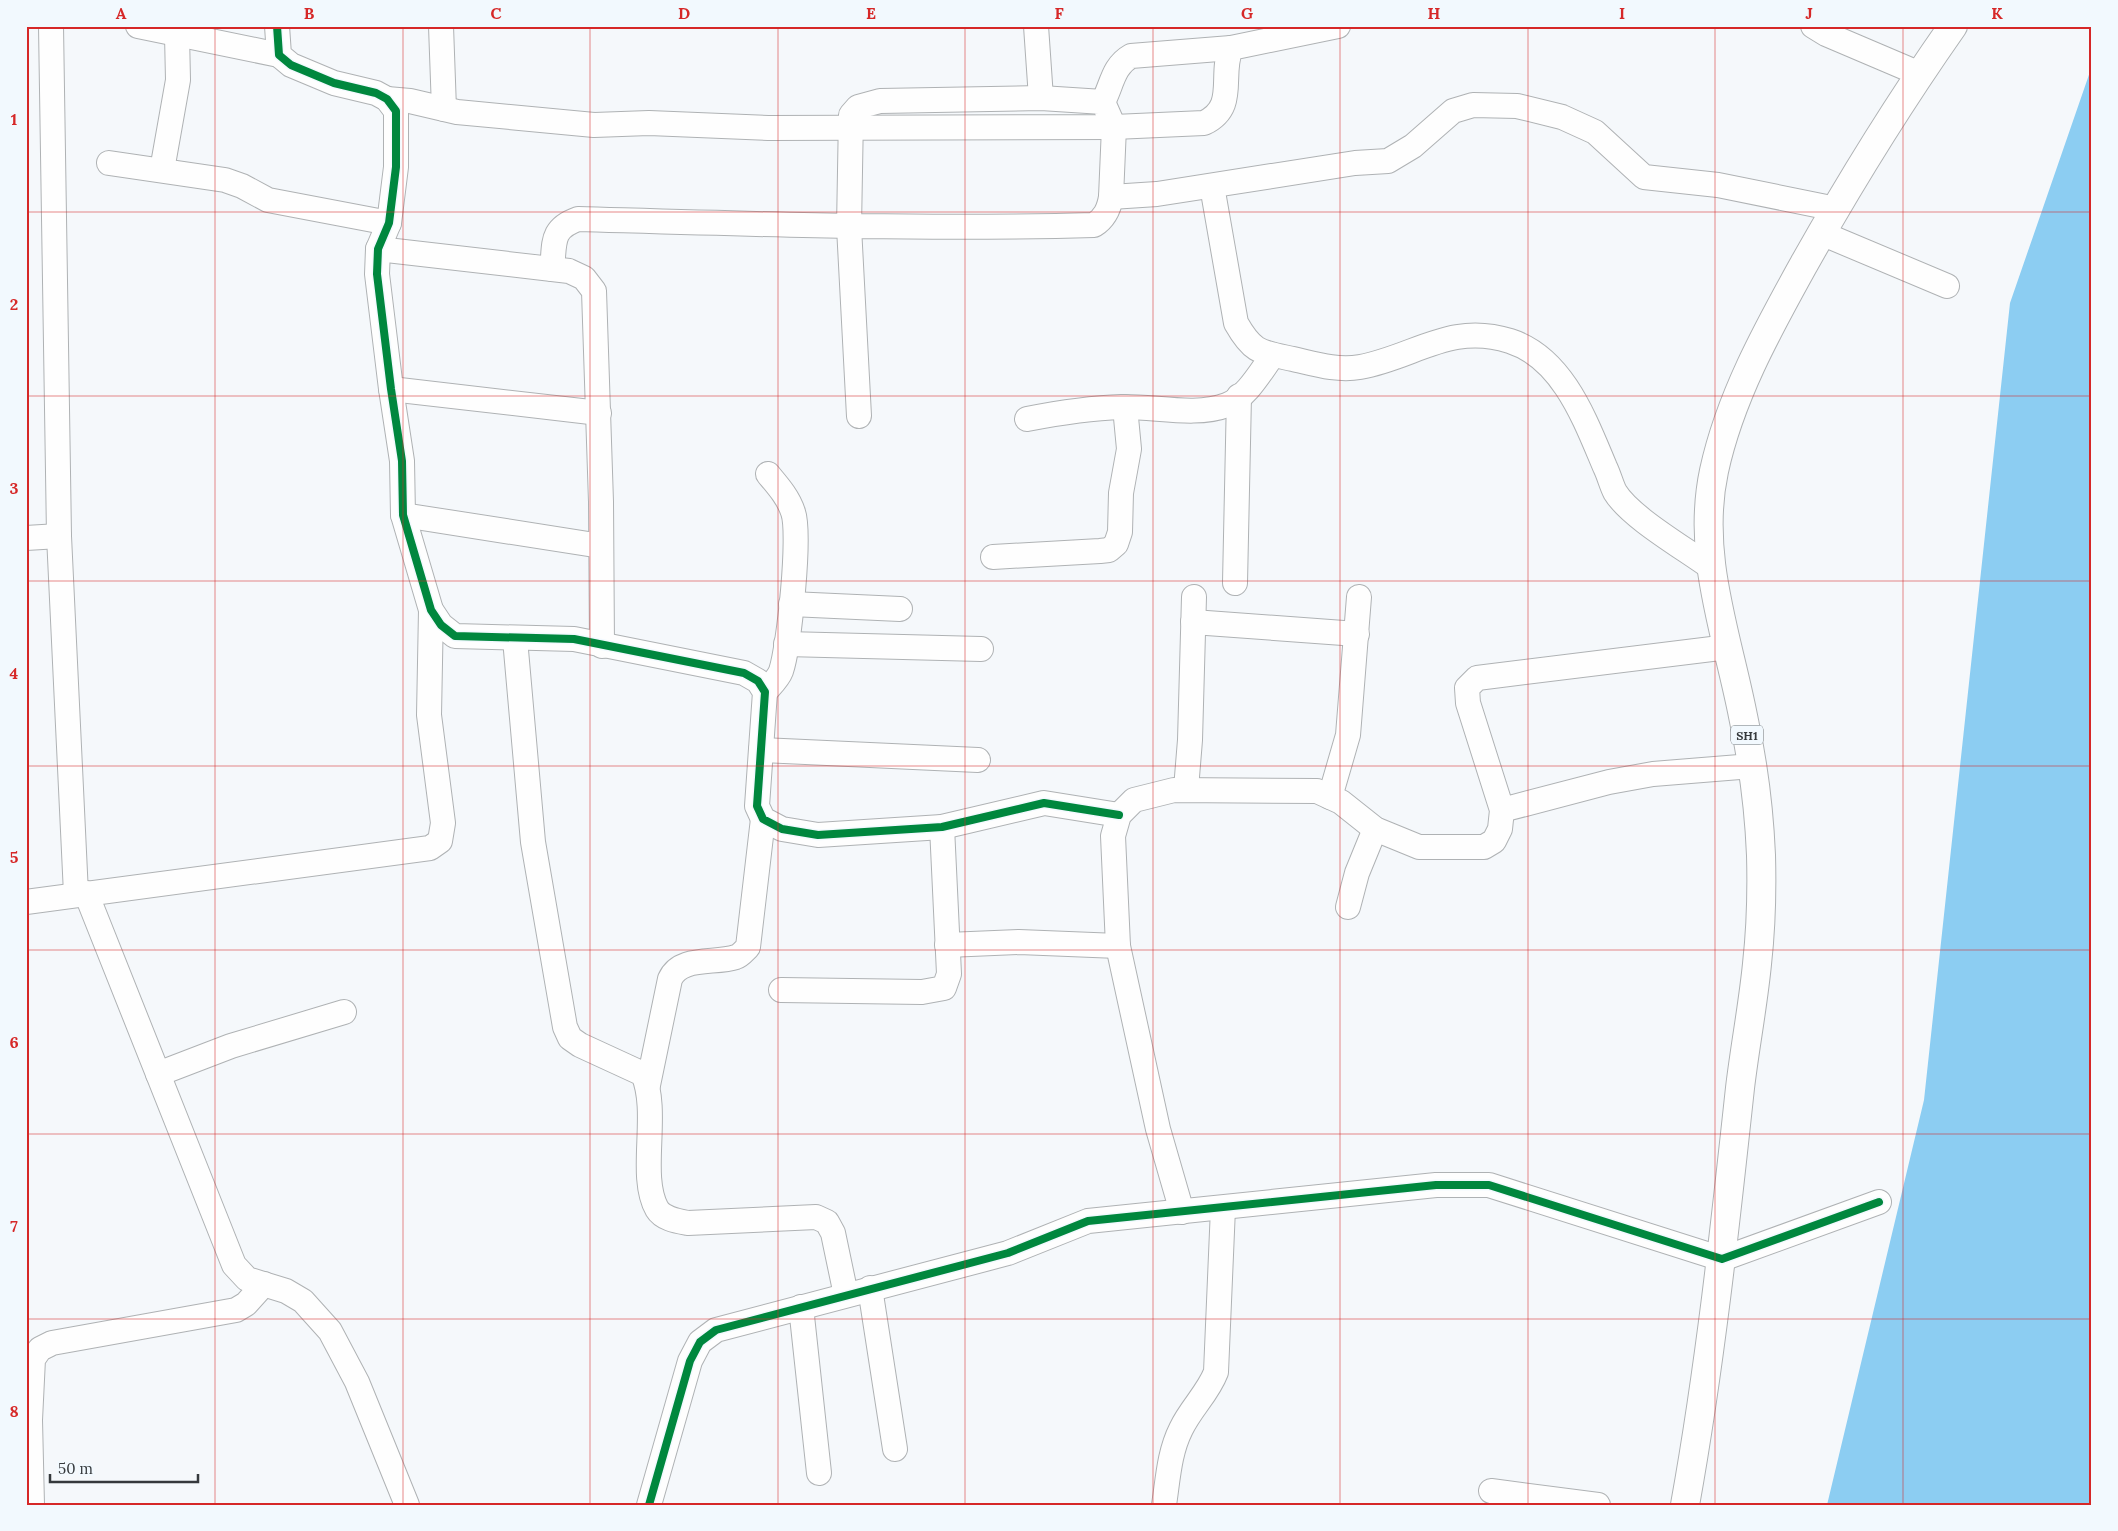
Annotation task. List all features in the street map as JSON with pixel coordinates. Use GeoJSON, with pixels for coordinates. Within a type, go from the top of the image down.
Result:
{"type":"FeatureCollection","features":[{"type":"Feature","properties":{"kind":"main road","name":"SH1"},"geometry":{"type":"LineString","coordinates":[[1685,1505],[1710,1357],[1743,1061],[1759,938],[1760,851],[1752,766],[1710,566],[1707,526],[1710,497],[1724,434],[1762,341],[1821,233],[1920,74],[1953,26]]}},
{"type":"Feature","properties":{"kind":"street"},"geometry":{"type":"LineString","coordinates":[[51,26],[59,536],[81,894],[158,1074],[234,1265],[242,1276],[286,1291],[303,1301],[330,1331],[357,1382],[408,1505]]}},
{"type":"Feature","properties":{"kind":"street"},"geometry":{"type":"LineString","coordinates":[[138,26],[280,55],[291,65],[334,83],[376,93],[387,99],[497,117],[594,125],[649,123],[768,128],[849,128],[1114,127],[1204,123],[1216,117],[1226,100],[1226,59],[1231,48]]}},
{"type":"Feature","properties":{"kind":"street"},"geometry":{"type":"LineString","coordinates":[[277,26],[280,55]]}},
{"type":"Feature","properties":{"kind":"street"},"geometry":{"type":"LineString","coordinates":[[441,26],[444,109]]}},
{"type":"Feature","properties":{"kind":"street"},"geometry":{"type":"LineString","coordinates":[[1036,26],[1041,98]]}},
{"type":"Feature","properties":{"kind":"street"},"geometry":{"type":"LineString","coordinates":[[552,269],[556,234],[564,224],[578,219],[848,227],[970,228],[1094,225],[1103,220],[1111,197],[1114,127],[1104,102],[1114,72],[1121,61],[1130,56],[1231,48],[1338,26]]}},
{"type":"Feature","properties":{"kind":"street"},"geometry":{"type":"LineString","coordinates":[[1813,26],[1826,34],[1920,74]]}},
{"type":"Feature","properties":{"kind":"street"},"geometry":{"type":"LineString","coordinates":[[162,170],[178,80],[178,35]]}},
{"type":"Feature","properties":{"kind":"street"},"geometry":{"type":"LineString","coordinates":[[859,416],[848,227],[849,128],[851,114],[858,107],[880,101],[1041,98],[1104,102]]}},
{"type":"Feature","properties":{"kind":"street"},"geometry":{"type":"LineString","coordinates":[[387,99],[396,111],[396,168],[389,223],[378,249],[378,274],[390,389],[402,461],[403,515],[431,610],[441,625],[455,636],[515,639],[559,638],[744,673],[758,681],[765,692]]}},
{"type":"Feature","properties":{"kind":"street"},"geometry":{"type":"LineString","coordinates":[[1111,197],[1157,194],[1355,164],[1388,161],[1412,146],[1454,111],[1473,105],[1518,106],[1562,117],[1595,132],[1644,177],[1718,185],[1836,210]]}},
{"type":"Feature","properties":{"kind":"street"},"geometry":{"type":"LineString","coordinates":[[109,163],[225,180],[242,186],[268,200],[389,223]]}},
{"type":"Feature","properties":{"kind":"street"},"geometry":{"type":"LineString","coordinates":[[1212,186],[1236,323],[1247,342],[1262,353],[1335,368],[1359,367],[1447,338],[1477,335],[1511,342],[1543,359],[1568,390],[1615,492],[1634,513],[1710,566]]}},
{"type":"Feature","properties":{"kind":"street"},"geometry":{"type":"LineString","coordinates":[[1821,233],[1947,286]]}},
{"type":"Feature","properties":{"kind":"street"},"geometry":{"type":"LineString","coordinates":[[378,249],[569,271],[584,278],[594,290],[599,413],[602,646]]}},
{"type":"Feature","properties":{"kind":"street"},"geometry":{"type":"LineString","coordinates":[[1027,419],[1086,409],[1125,407],[1207,410],[1229,404],[1273,355]]}},
{"type":"Feature","properties":{"kind":"street"},"geometry":{"type":"LineString","coordinates":[[390,389],[599,413]]}},
{"type":"Feature","properties":{"kind":"street"},"geometry":{"type":"LineString","coordinates":[[1235,583],[1238,396]]}},
{"type":"Feature","properties":{"kind":"street"},"geometry":{"type":"LineString","coordinates":[[993,557],[1100,552],[1109,550],[1116,544],[1120,532],[1121,493],[1129,449],[1125,407]]}},
{"type":"Feature","properties":{"kind":"street"},"geometry":{"type":"LineString","coordinates":[[648,1085],[670,980],[674,970],[684,965],[738,957],[748,947],[763,819],[757,806],[765,692],[782,670],[791,604],[797,533],[794,513],[784,492],[768,474]]}},
{"type":"Feature","properties":{"kind":"street"},"geometry":{"type":"LineString","coordinates":[[403,515],[601,546]]}},
{"type":"Feature","properties":{"kind":"street"},"geometry":{"type":"LineString","coordinates":[[26,538],[59,536]]}},
{"type":"Feature","properties":{"kind":"street"},"geometry":{"type":"LineString","coordinates":[[1330,797],[1348,734],[1359,597]]}},
{"type":"Feature","properties":{"kind":"street"},"geometry":{"type":"LineString","coordinates":[[1186,790],[1190,740],[1194,598]]}},
{"type":"Feature","properties":{"kind":"street"},"geometry":{"type":"LineString","coordinates":[[791,604],[900,609]]}},
{"type":"Feature","properties":{"kind":"street"},"geometry":{"type":"LineString","coordinates":[[26,902],[430,848],[440,841],[443,823],[429,716],[431,610]]}},
{"type":"Feature","properties":{"kind":"street"},"geometry":{"type":"LineString","coordinates":[[1193,622],[1357,634]]}},
{"type":"Feature","properties":{"kind":"street"},"geometry":{"type":"LineString","coordinates":[[515,639],[533,842],[565,1026],[570,1038],[580,1045],[644,1074],[650,1096],[651,1193],[657,1210],[668,1218],[688,1223],[816,1217],[827,1222],[833,1233],[846,1294]]}},
{"type":"Feature","properties":{"kind":"street"},"geometry":{"type":"LineString","coordinates":[[786,644],[981,649]]}},
{"type":"Feature","properties":{"kind":"street"},"geometry":{"type":"LineString","coordinates":[[1182,1212],[1158,1129],[1118,946],[1113,836],[1119,815],[1134,800],[1174,790],[1317,791],[1342,802],[1376,829],[1419,847],[1484,847],[1494,841],[1500,829],[1502,810],[1468,703],[1467,688],[1476,678],[1728,648]]}},
{"type":"Feature","properties":{"kind":"street"},"geometry":{"type":"LineString","coordinates":[[761,750],[978,760]]}},
{"type":"Feature","properties":{"kind":"street"},"geometry":{"type":"LineString","coordinates":[[1502,810],[1653,774],[1752,766]]}},
{"type":"Feature","properties":{"kind":"street"},"geometry":{"type":"LineString","coordinates":[[763,819],[782,829],[818,835],[942,827],[1044,803],[1119,815]]}},
{"type":"Feature","properties":{"kind":"street"},"geometry":{"type":"LineString","coordinates":[[781,990],[922,992],[944,988],[949,974],[942,827]]}},
{"type":"Feature","properties":{"kind":"street"},"geometry":{"type":"LineString","coordinates":[[1348,907],[1357,873],[1376,829]]}},
{"type":"Feature","properties":{"kind":"street"},"geometry":{"type":"LineString","coordinates":[[947,945],[1019,942],[1118,946]]}},
{"type":"Feature","properties":{"kind":"street"},"geometry":{"type":"LineString","coordinates":[[158,1074],[231,1046],[344,1012]]}},
{"type":"Feature","properties":{"kind":"street"},"geometry":{"type":"LineString","coordinates":[[649,1505],[690,1361],[700,1342],[716,1330],[846,1294],[1008,1253],[1088,1222],[1436,1185],[1489,1185],[1722,1259],[1879,1202]]}},
{"type":"Feature","properties":{"kind":"street"},"geometry":{"type":"LineString","coordinates":[[1164,1505],[1175,1442],[1182,1427],[1211,1386],[1216,1372],[1223,1208]]}},
{"type":"Feature","properties":{"kind":"street"},"geometry":{"type":"LineString","coordinates":[[32,1505],[30,1381],[33,1360],[40,1349],[52,1343],[236,1310],[246,1304],[264,1284]]}},
{"type":"Feature","properties":{"kind":"street"},"geometry":{"type":"LineString","coordinates":[[870,1288],[895,1449]]}},
{"type":"Feature","properties":{"kind":"street"},"geometry":{"type":"LineString","coordinates":[[801,1307],[819,1473]]}},
{"type":"Feature","properties":{"kind":"street"},"geometry":{"type":"LineString","coordinates":[[1491,1491],[1598,1505]]}},
{"type":"Feature","properties":{"kind":"water"},"geometry":{"type":"Polygon","coordinates":[[[2092,66],[2092,1505],[1827,1505],[1924,1100],[2010,303],[2092,66]]]}},
{"type":"Feature","properties":{"kind":"cycle path"},"geometry":{"type":"LineString","coordinates":[[277,26],[279,55],[291,65],[334,83],[376,93],[387,99],[396,111],[396,167],[389,223],[378,249],[377,274],[402,461],[403,515],[431,610],[441,625],[455,636],[574,639],[744,673],[758,681],[765,692],[757,806],[763,819],[782,829],[818,835],[942,827],[1044,803],[1119,815]]}},
{"type":"Feature","properties":{"kind":"cycle path"},"geometry":{"type":"LineString","coordinates":[[649,1505],[690,1361],[700,1342],[716,1330],[1008,1253],[1088,1221],[1436,1185],[1489,1185],[1722,1259],[1879,1202]]}}]}
